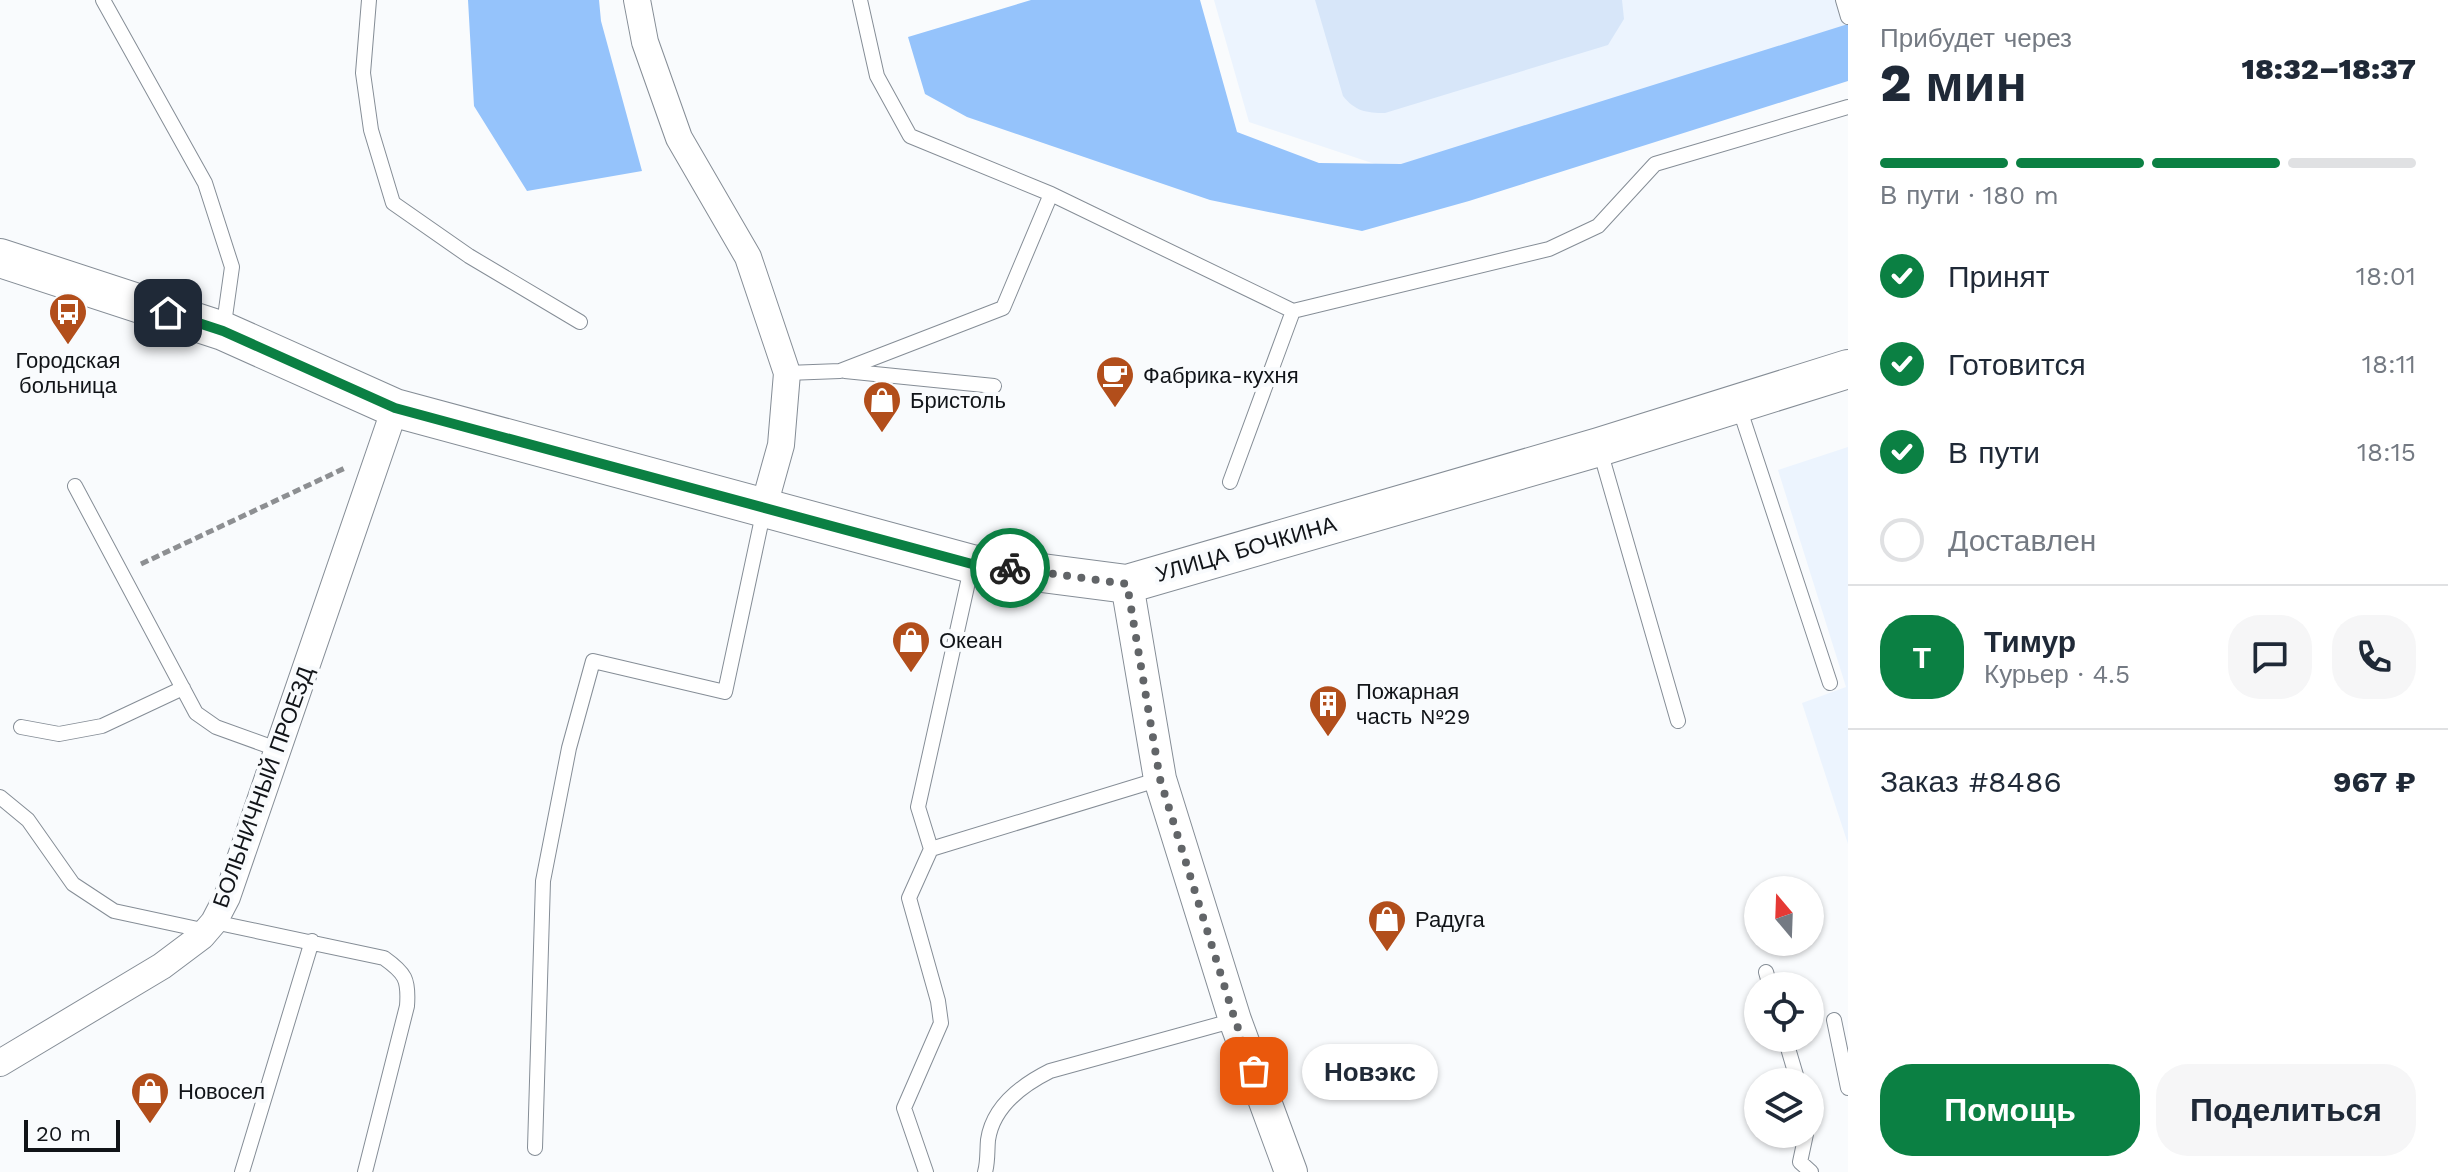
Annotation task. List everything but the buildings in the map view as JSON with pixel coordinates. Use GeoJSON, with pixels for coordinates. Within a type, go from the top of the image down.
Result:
{"type":"FeatureCollection","features":[{"type":"Feature","properties":{"kind":"main road","name":"УЛИЦА БОЧКИНА"},"geometry":{"type":"LineString","coordinates":[[0,258],[223,331],[395,408],[972,564],[1127,584],[1599,447],[1848,369]]}},
{"type":"Feature","properties":{"kind":"street"},"geometry":{"type":"LineString","coordinates":[[637,0],[645,42],[679,138],[748,257],[787,373],[781,445],[764,506]]}},
{"type":"Feature","properties":{"kind":"street","name":"БОЛЬНИЧНЫЙ ПРОЕЗД"},"geometry":{"type":"LineString","coordinates":[[0,1063],[162,966],[210,926],[227,897],[395,408]]}},
{"type":"Feature","properties":{"kind":"street"},"geometry":{"type":"LineString","coordinates":[[1127,584],[1160,779],[1235,1020],[1291,1172]]}},
{"type":"Feature","properties":{"kind":"lane"},"geometry":{"type":"LineString","coordinates":[[103,0],[205,183],[232,267],[223,331]]}},
{"type":"Feature","properties":{"kind":"lane"},"geometry":{"type":"LineString","coordinates":[[369,0],[363,73],[371,130],[393,203],[469,256],[580,322]]}},
{"type":"Feature","properties":{"kind":"lane"},"geometry":{"type":"LineString","coordinates":[[860,0],[877,76],[910,136],[1051,194],[1293,311],[1549,249],[1598,226],[1655,164],[1848,107]]}},
{"type":"Feature","properties":{"kind":"lane"},"geometry":{"type":"LineString","coordinates":[[1843,0],[1848,17]]}},
{"type":"Feature","properties":{"kind":"lane"},"geometry":{"type":"LineString","coordinates":[[840,371],[1003,308],[1051,194]]}},
{"type":"Feature","properties":{"kind":"lane"},"geometry":{"type":"LineString","coordinates":[[1230,482],[1293,311]]}},
{"type":"Feature","properties":{"kind":"lane"},"geometry":{"type":"LineString","coordinates":[[787,373],[840,371],[994,386]]}},
{"type":"Feature","properties":{"kind":"lane"},"geometry":{"type":"LineString","coordinates":[[1738,404],[1830,683]]}},
{"type":"Feature","properties":{"kind":"lane"},"geometry":{"type":"LineString","coordinates":[[1599,447],[1678,721]]}},
{"type":"Feature","properties":{"kind":"lane"},"geometry":{"type":"LineString","coordinates":[[75,486],[196,713],[216,727],[277,749]]}},
{"type":"Feature","properties":{"kind":"lane"},"geometry":{"type":"LineString","coordinates":[[535,1148],[543,881],[569,748],[593,661],[725,692],[764,506]]}},
{"type":"Feature","properties":{"kind":"lane"},"geometry":{"type":"LineString","coordinates":[[926,1172],[904,1108],[941,1023],[938,1001],[909,898],[931,849],[918,807],[972,564]]}},
{"type":"Feature","properties":{"kind":"lane"},"geometry":{"type":"LineString","coordinates":[[21,727],[59,734],[102,726],[183,688]]}},
{"type":"Feature","properties":{"kind":"lane"},"geometry":{"type":"LineString","coordinates":[[931,849],[1160,779]]}},
{"type":"Feature","properties":{"kind":"lane"},"geometry":{"type":"LineString","coordinates":[[0,797],[28,820],[73,884],[114,911],[312,941],[384,958],[402,970],[408,992],[407,1006],[365,1172]]}},
{"type":"Feature","properties":{"kind":"lane"},"geometry":{"type":"LineString","coordinates":[[242,1172],[312,941]]}},
{"type":"Feature","properties":{"kind":"lane"},"geometry":{"type":"LineString","coordinates":[[985,1172],[988,1137],[994,1117],[1025,1083],[1050,1071],[1235,1020]]}},
{"type":"Feature","properties":{"kind":"lane"},"geometry":{"type":"LineString","coordinates":[[1834,1020],[1848,1088]]}},
{"type":"Feature","properties":{"kind":"lane"},"geometry":{"type":"LineString","coordinates":[[1803,1148],[1800,1162],[1811,1172]]}},
{"type":"Feature","properties":{"kind":"path"},"geometry":{"type":"LineString","coordinates":[[122,573],[380,452]]}},
{"type":"Feature","properties":{"kind":"shaded area"},"geometry":{"type":"Polygon","coordinates":[[[468,0],[599,0],[601,21],[642,171],[527,191],[474,106],[468,0]]]}},
{"type":"Feature","properties":{"kind":"shaded area"},"geometry":{"type":"Polygon","coordinates":[[[1031,0],[1200,0],[1237,132],[1319,163],[1401,164],[1848,24],[1848,81],[1469,201],[1362,231],[1210,200],[967,117],[925,94],[908,37],[1031,0]]]}},
{"type":"Feature","properties":{"kind":"shaded area"},"geometry":{"type":"Polygon","coordinates":[[[1214,0],[1848,0],[1848,64],[1441,186],[1249,122],[1214,0]]]}},
{"type":"Feature","properties":{"kind":"shaded area"},"geometry":{"type":"Polygon","coordinates":[[[1315,0],[1622,0],[1624,19],[1608,45],[1378,113],[1357,108],[1343,96],[1315,0]]]}},
{"type":"Feature","properties":{"kind":"shaded area"},"geometry":{"type":"Polygon","coordinates":[[[1848,447],[1848,844],[1802,703],[1846,687],[1778,470],[1848,447]]]}},
{"type":"Feature","properties":{"kind":"way so far"},"geometry":{"type":"LineString","coordinates":[[1010,568],[1127,584],[1160,779],[1235,1020],[1254,1071]]}},
{"type":"Feature","properties":{"kind":"place","name":"Городская больница"},"geometry":{"type":"Point","coordinates":[68,346]}},
{"type":"Feature","properties":{"kind":"place","name":"Фабрика-кухня"},"geometry":{"type":"Point","coordinates":[1115,409]}},
{"type":"Feature","properties":{"kind":"place","name":"Бристоль"},"geometry":{"type":"Point","coordinates":[882,434]}},
{"type":"Feature","properties":{"kind":"place","name":"Океан"},"geometry":{"type":"Point","coordinates":[911,674]}},
{"type":"Feature","properties":{"kind":"place","name":"Пожарная часть №29"},"geometry":{"type":"Point","coordinates":[1328,738]}},
{"type":"Feature","properties":{"kind":"place","name":"Радуга"},"geometry":{"type":"Point","coordinates":[1387,953]}},
{"type":"Feature","properties":{"kind":"place","name":"Новэкс"},"geometry":{"type":"Point","coordinates":[1254,1071]}},
{"type":"Feature","properties":{"kind":"place","name":"Новосел"},"geometry":{"type":"Point","coordinates":[150,1125]}},
{"type":"Feature","properties":{"kind":"route"},"geometry":{"type":"LineString","coordinates":[[168,313],[223,331],[395,408],[972,564],[1010,568]]}}]}
